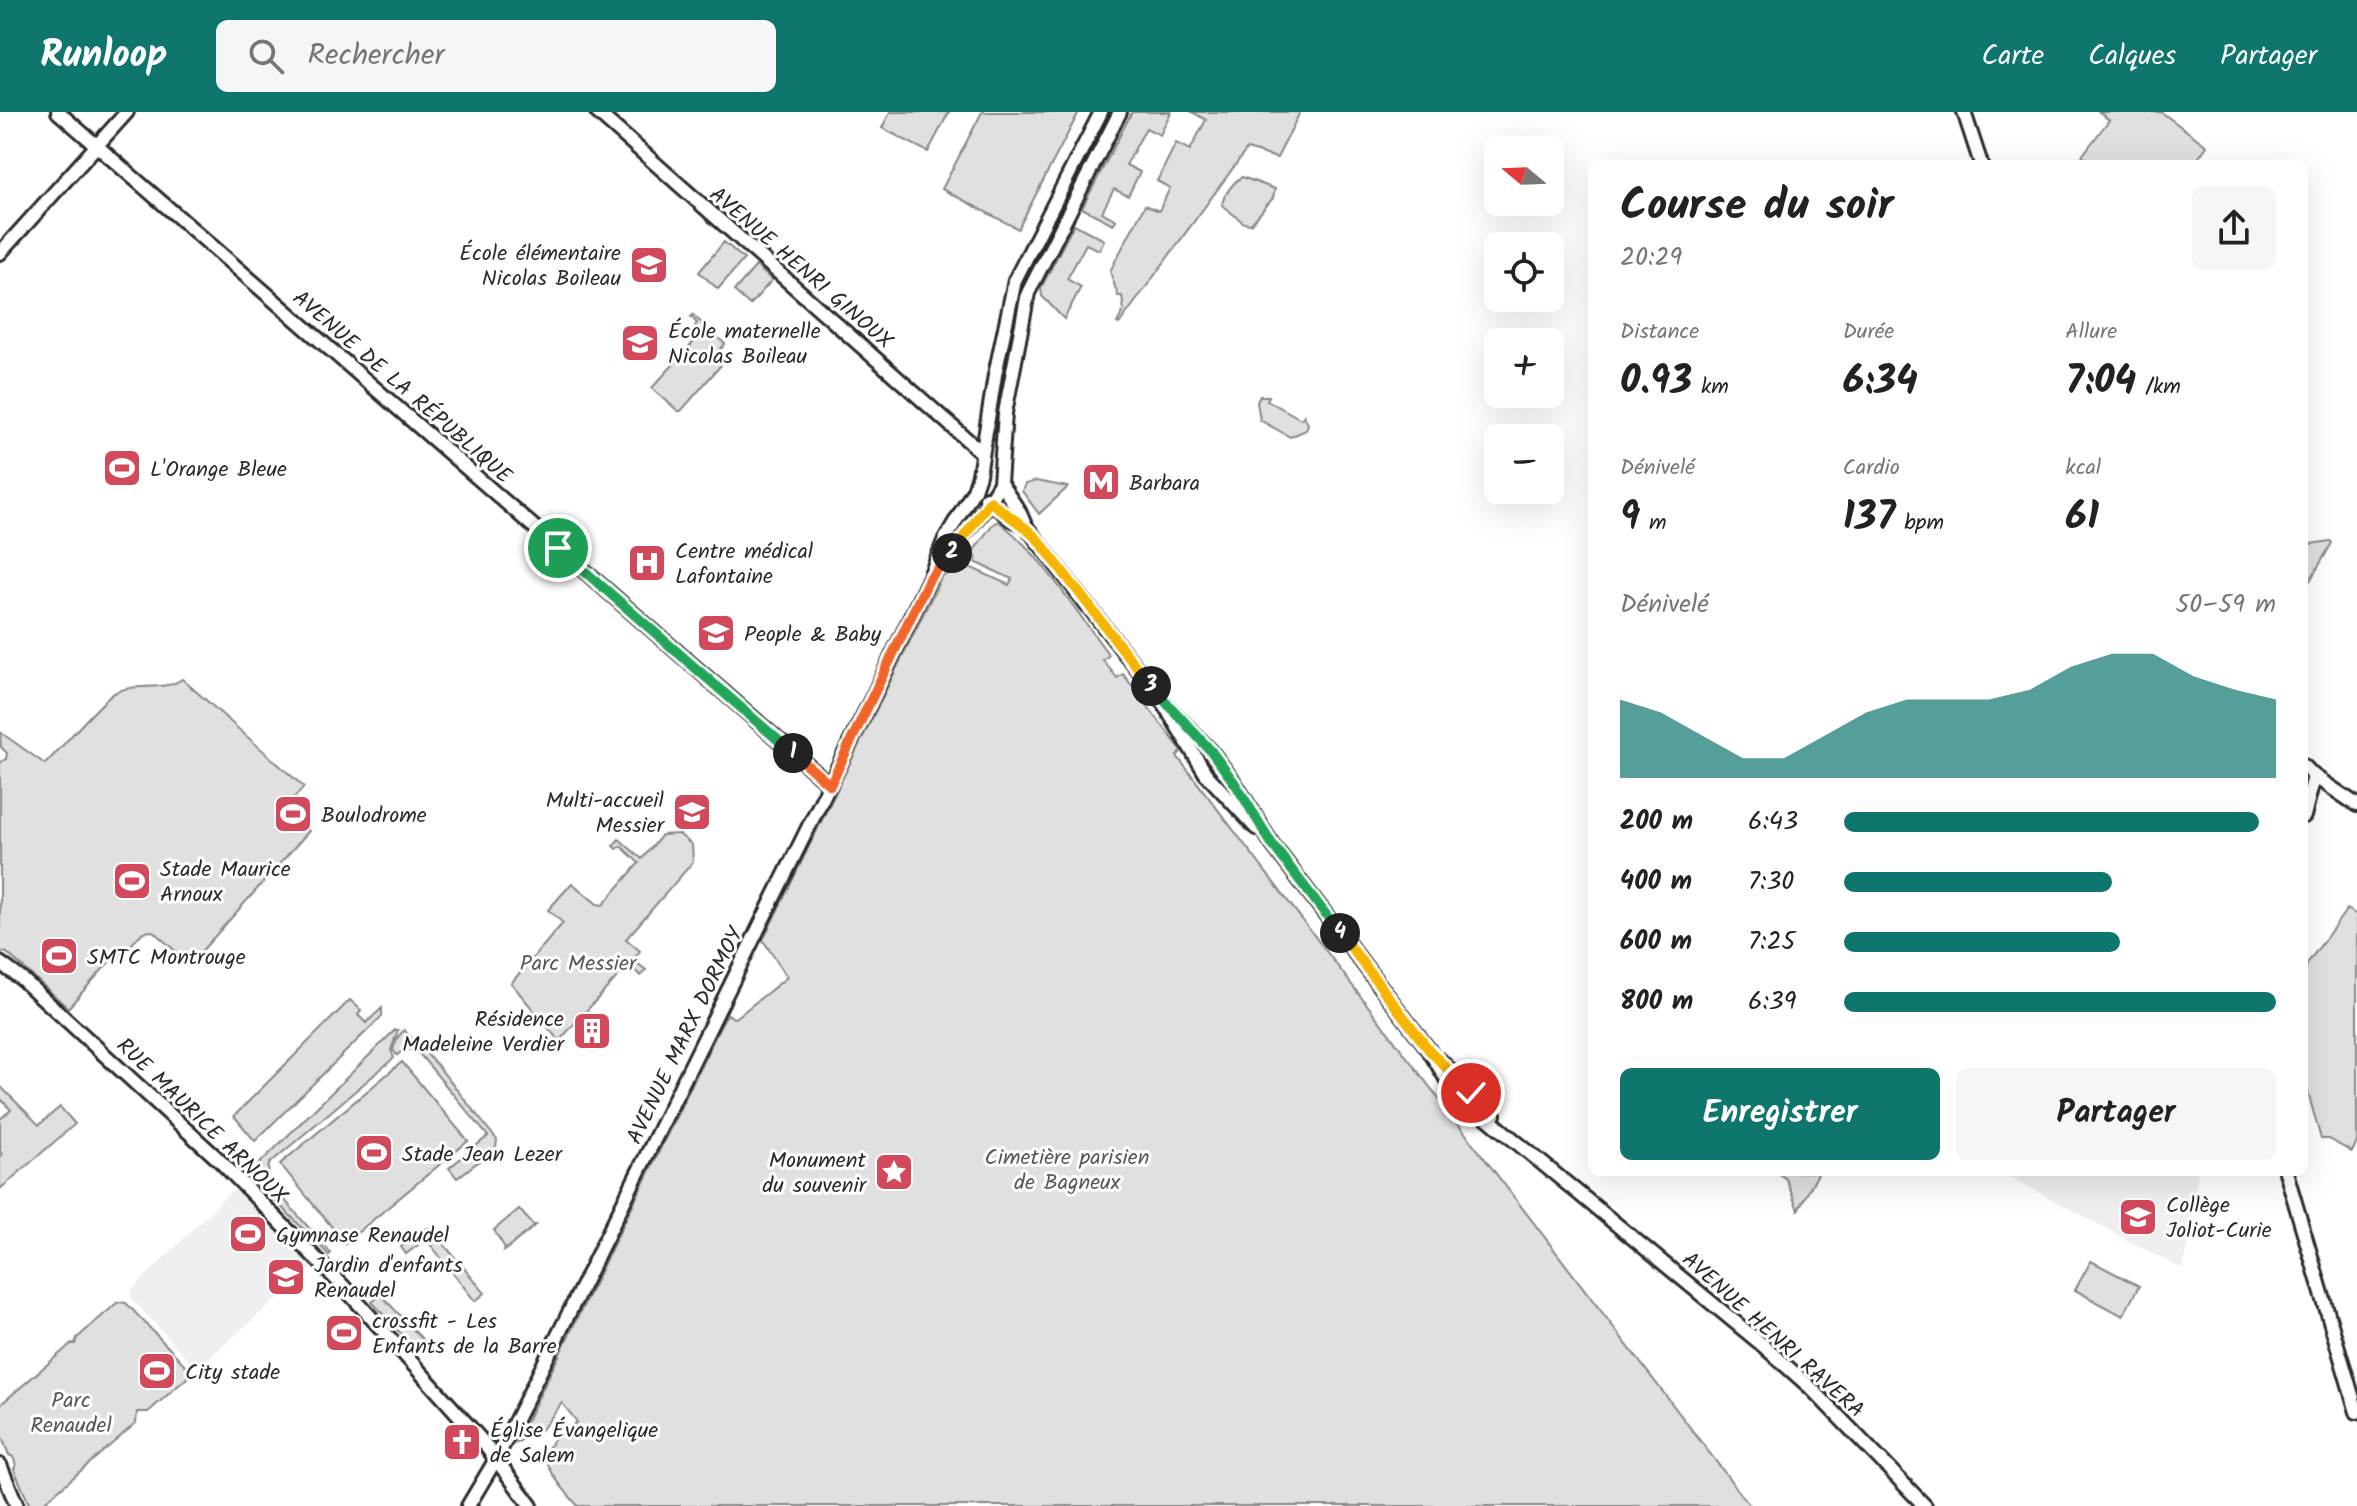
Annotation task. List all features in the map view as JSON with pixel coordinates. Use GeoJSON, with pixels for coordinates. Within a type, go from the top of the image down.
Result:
{"type":"FeatureCollection","features":[{"type":"Feature","properties":{"kind":"main road","name":"AVENUE DE LA RÉPUBLIQUE"},"geometry":{"type":"LineString","coordinates":[[58,112],[830,785]]}},
{"type":"Feature","properties":{"kind":"main road"},"geometry":{"type":"LineString","coordinates":[[0,253],[127,112]]}},
{"type":"Feature","properties":{"kind":"main road","name":"AVENUE HENRI GINOUX"},"geometry":{"type":"LineString","coordinates":[[597,112],[981,455]]}},
{"type":"Feature","properties":{"kind":"main road"},"geometry":{"type":"LineString","coordinates":[[1002,462],[981,455],[1015,280],[1101,112]]}},
{"type":"Feature","properties":{"kind":"main road"},"geometry":{"type":"LineString","coordinates":[[1000,483],[1005,413],[1028,293],[1120,112]]}},
{"type":"Feature","properties":{"kind":"main road"},"geometry":{"type":"LineString","coordinates":[[1964,112],[1980,160]]}},
{"type":"Feature","properties":{"kind":"main road","name":"AVENUE MARX DORMOY"},"geometry":{"type":"LineString","coordinates":[[468,1506],[496,1459],[830,785],[929,579],[945,539],[974,490],[981,455]]}},
{"type":"Feature","properties":{"kind":"main road","name":"AVENUE MARX DORMOY"},"geometry":{"type":"LineString","coordinates":[[929,579],[990,501],[1000,483]]}},
{"type":"Feature","properties":{"kind":"main road","name":"AVENUE HENRI RAVERA"},"geometry":{"type":"LineString","coordinates":[[1000,483],[1025,525],[1162,701],[1206,774],[1272,844],[1429,1050],[1489,1111],[1579,1187],[1625,1231],[1804,1381],[1925,1506]]}},
{"type":"Feature","properties":{"kind":"main road","name":"AVENUE HENRI RAVERA"},"geometry":{"type":"LineString","coordinates":[[974,490],[1011,519],[1025,525]]}},
{"type":"Feature","properties":{"kind":"main road"},"geometry":{"type":"LineString","coordinates":[[2309,771],[2357,805]]}},
{"type":"Feature","properties":{"kind":"main road","name":"RUE MAURICE ARNOUX"},"geometry":{"type":"LineString","coordinates":[[0,963],[143,1088],[245,1185],[394,1341],[496,1459],[531,1506]]}},
{"type":"Feature","properties":{"kind":"main road"},"geometry":{"type":"LineString","coordinates":[[2287,1176],[2357,1412]]}},
{"type":"Feature","properties":{"kind":"main road"},"geometry":{"type":"LineString","coordinates":[[0,1465],[17,1506]]}},
{"type":"Feature","properties":{"kind":"shaded area","name":"Collège Joliot-Curie"},"geometry":{"type":"Polygon","coordinates":[[[2008,1176],[2197,1176],[2184,1266],[2180,1268],[2008,1176]]]}},
{"type":"Feature","properties":{"kind":"shaded area"},"geometry":{"type":"Polygon","coordinates":[[[231,1191],[239,1191],[311,1265],[310,1270],[201,1365],[193,1365],[131,1298],[131,1291],[231,1191]]]}},
{"type":"Feature","properties":{"kind":"green space"},"geometry":{"type":"Polygon","coordinates":[[[890,112],[949,112],[928,152],[882,128],[890,112]]]}},
{"type":"Feature","properties":{"kind":"green space"},"geometry":{"type":"Polygon","coordinates":[[[982,112],[1079,112],[1018,229],[942,189],[982,112]]]}},
{"type":"Feature","properties":{"kind":"green space"},"geometry":{"type":"Polygon","coordinates":[[[1132,112],[1171,112],[1160,135],[1146,128],[1126,165],[1140,172],[1128,196],[1114,189],[1102,212],[1116,220],[1113,224],[1082,208],[1132,112]]]}},
{"type":"Feature","properties":{"kind":"green space"},"geometry":{"type":"Polygon","coordinates":[[[1192,112],[1300,112],[1277,158],[1247,149],[1119,324],[1124,310],[1122,296],[1118,296],[1110,271],[1145,205],[1159,211],[1170,188],[1157,181],[1176,143],[1190,150],[1206,120],[1192,112]]]}},
{"type":"Feature","properties":{"kind":"green space"},"geometry":{"type":"Polygon","coordinates":[[[2099,112],[2161,112],[2207,146],[2197,160],[2088,160],[2082,156],[2109,120],[2099,112]]]}},
{"type":"Feature","properties":{"kind":"green space"},"geometry":{"type":"Polygon","coordinates":[[[1242,177],[1275,189],[1273,198],[1251,224],[1244,223],[1222,205],[1229,189],[1242,177]]]}},
{"type":"Feature","properties":{"kind":"green space"},"geometry":{"type":"Polygon","coordinates":[[[1074,224],[1104,240],[1099,250],[1086,244],[1067,279],[1081,287],[1064,319],[1042,296],[1041,288],[1074,224]]]}},
{"type":"Feature","properties":{"kind":"green space"},"geometry":{"type":"Polygon","coordinates":[[[724,242],[744,259],[718,289],[699,272],[724,242]]]}},
{"type":"Feature","properties":{"kind":"green space"},"geometry":{"type":"Polygon","coordinates":[[[756,266],[772,280],[750,305],[734,291],[756,266]]]}},
{"type":"Feature","properties":{"kind":"green space"},"geometry":{"type":"Polygon","coordinates":[[[693,315],[725,344],[713,358],[721,365],[678,411],[652,388],[702,333],[695,326],[697,323],[691,317],[693,315]]]}},
{"type":"Feature","properties":{"kind":"green space"},"geometry":{"type":"Polygon","coordinates":[[[1260,396],[1269,396],[1267,400],[1301,419],[1304,415],[1308,424],[1306,430],[1290,437],[1260,420],[1257,402],[1260,396]]]}},
{"type":"Feature","properties":{"kind":"green space"},"geometry":{"type":"Polygon","coordinates":[[[1036,481],[1068,487],[1039,514],[1022,491],[1025,484],[1036,481]]]}},
{"type":"Feature","properties":{"kind":"green space","name":"Cimetière parisien de Bagneux"},"geometry":{"type":"Polygon","coordinates":[[[998,521],[1029,549],[1057,584],[1109,655],[1103,660],[1117,678],[1123,674],[1182,751],[1177,756],[1750,1506],[578,1506],[548,1464],[548,1449],[553,1441],[577,1422],[562,1403],[543,1428],[516,1443],[725,1017],[728,1014],[737,1017],[787,977],[763,940],[942,576],[972,568],[1009,585],[1012,579],[975,562],[977,557],[972,553],[998,521]]]}},
{"type":"Feature","properties":{"kind":"green space"},"geometry":{"type":"Polygon","coordinates":[[[2332,543],[2308,584],[2308,544],[2332,543]]]}},
{"type":"Feature","properties":{"kind":"green space","name":"Stade Maurice Arnoux"},"geometry":{"type":"Polygon","coordinates":[[[182,679],[304,787],[290,806],[307,821],[303,826],[309,831],[190,964],[153,931],[143,932],[115,962],[111,960],[68,1008],[7,953],[0,951],[0,762],[6,759],[7,753],[1,747],[0,732],[45,764],[116,692],[167,685],[182,679]]]}},
{"type":"Feature","properties":{"kind":"green space","name":"Parc Messier"},"geometry":{"type":"Polygon","coordinates":[[[679,834],[692,845],[693,862],[626,939],[640,951],[633,960],[646,970],[641,976],[628,965],[559,1041],[511,983],[563,923],[548,910],[572,883],[597,904],[603,905],[639,863],[621,846],[617,849],[613,846],[619,839],[642,859],[662,835],[679,834]]]}},
{"type":"Feature","properties":{"kind":"green space"},"geometry":{"type":"Polygon","coordinates":[[[2347,909],[2357,915],[2357,1142],[2352,1152],[2329,1139],[2321,1139],[2308,1092],[2308,963],[2347,909]]]}},
{"type":"Feature","properties":{"kind":"green space"},"geometry":{"type":"Polygon","coordinates":[[[350,1000],[361,1010],[358,1015],[366,1023],[382,1008],[382,1016],[255,1141],[234,1116],[350,1000]]]}},
{"type":"Feature","properties":{"kind":"green space"},"geometry":{"type":"Polygon","coordinates":[[[398,1030],[391,1050],[394,1058],[269,1164],[268,1175],[288,1204],[331,1253],[329,1255],[253,1178],[253,1170],[398,1030]]]}},
{"type":"Feature","properties":{"kind":"green space"},"geometry":{"type":"Polygon","coordinates":[[[404,1030],[437,1065],[497,1140],[496,1148],[457,1178],[449,1168],[488,1136],[417,1051],[405,1049],[397,1055],[393,1050],[404,1030]]]}},
{"type":"Feature","properties":{"kind":"green space","name":"Stade Jean Lezer"},"geometry":{"type":"Polygon","coordinates":[[[402,1062],[468,1141],[345,1243],[280,1164],[402,1062]]]}},
{"type":"Feature","properties":{"kind":"green space"},"geometry":{"type":"Polygon","coordinates":[[[0,1086],[39,1125],[60,1107],[75,1124],[0,1189],[0,1119],[11,1110],[0,1098],[0,1086]]]}},
{"type":"Feature","properties":{"kind":"green space"},"geometry":{"type":"Polygon","coordinates":[[[1782,1176],[1817,1176],[1798,1210],[1786,1179],[1782,1176]]]}},
{"type":"Feature","properties":{"kind":"green space"},"geometry":{"type":"Polygon","coordinates":[[[519,1209],[536,1225],[504,1251],[494,1230],[519,1209]]]}},
{"type":"Feature","properties":{"kind":"green space"},"geometry":{"type":"Polygon","coordinates":[[[430,1228],[485,1293],[475,1301],[426,1239],[406,1254],[401,1247],[430,1228]]]}},
{"type":"Feature","properties":{"kind":"green space"},"geometry":{"type":"Polygon","coordinates":[[[2091,1261],[2139,1286],[2123,1316],[2075,1290],[2091,1261]]]}},
{"type":"Feature","properties":{"kind":"green space"},"geometry":{"type":"Polygon","coordinates":[[[381,1295],[425,1342],[415,1349],[372,1302],[381,1295]]]}},
{"type":"Feature","properties":{"kind":"green space","name":"Parc Renaudel"},"geometry":{"type":"Polygon","coordinates":[[[118,1302],[126,1303],[189,1369],[187,1378],[148,1412],[137,1412],[136,1423],[40,1506],[30,1506],[14,1469],[13,1457],[9,1455],[0,1433],[0,1405],[71,1344],[75,1344],[77,1338],[118,1302]]]}},
{"type":"Feature","properties":{"kind":"place","name":"École élémentaire Nicolas Boileau"},"geometry":{"type":"Point","coordinates":[649,265]}},
{"type":"Feature","properties":{"kind":"place","name":"École maternelle Nicolas Boileau"},"geometry":{"type":"Point","coordinates":[640,343]}},
{"type":"Feature","properties":{"kind":"place","name":"L'Orange Bleue"},"geometry":{"type":"Point","coordinates":[122,468]}},
{"type":"Feature","properties":{"kind":"place","name":"Barbara"},"geometry":{"type":"Point","coordinates":[1101,482]}},
{"type":"Feature","properties":{"kind":"place","name":"Centre médical Lafontaine"},"geometry":{"type":"Point","coordinates":[647,563]}},
{"type":"Feature","properties":{"kind":"place","name":"People & Baby"},"geometry":{"type":"Point","coordinates":[716,633]}},
{"type":"Feature","properties":{"kind":"place","name":"Multi-accueil Messier"},"geometry":{"type":"Point","coordinates":[692,812]}},
{"type":"Feature","properties":{"kind":"place","name":"Boulodrome"},"geometry":{"type":"Point","coordinates":[293,814]}},
{"type":"Feature","properties":{"kind":"place","name":"Stade Maurice Arnoux"},"geometry":{"type":"Point","coordinates":[132,881]}},
{"type":"Feature","properties":{"kind":"place","name":"SMTC Montrouge"},"geometry":{"type":"Point","coordinates":[59,956]}},
{"type":"Feature","properties":{"kind":"place","name":"Résidence Madeleine Verdier"},"geometry":{"type":"Point","coordinates":[592,1031]}},
{"type":"Feature","properties":{"kind":"place","name":"Stade Jean Lezer"},"geometry":{"type":"Point","coordinates":[374,1153]}},
{"type":"Feature","properties":{"kind":"place","name":"Monument du souvenir"},"geometry":{"type":"Point","coordinates":[894,1172]}},
{"type":"Feature","properties":{"kind":"place","name":"Collège Joliot-Curie"},"geometry":{"type":"Point","coordinates":[2138,1217]}},
{"type":"Feature","properties":{"kind":"place","name":"Gymnase Renaudel"},"geometry":{"type":"Point","coordinates":[248,1234]}},
{"type":"Feature","properties":{"kind":"place","name":"Jardin d'enfants Renaudel"},"geometry":{"type":"Point","coordinates":[286,1277]}},
{"type":"Feature","properties":{"kind":"place","name":"crossfit - Les Enfants de la Barre"},"geometry":{"type":"Point","coordinates":[344,1333]}},
{"type":"Feature","properties":{"kind":"place","name":"City stade"},"geometry":{"type":"Point","coordinates":[157,1371]}},
{"type":"Feature","properties":{"kind":"place","name":"Église Évangelique de Salem"},"geometry":{"type":"Point","coordinates":[462,1442]}},
{"type":"Feature","properties":{"kind":"route"},"geometry":{"type":"LineString","coordinates":[[558,548],[830,785],[929,579],[990,501],[1011,519],[1025,525],[1162,701],[1211,751],[1272,844],[1429,1050],[1471,1093]]}}]}
